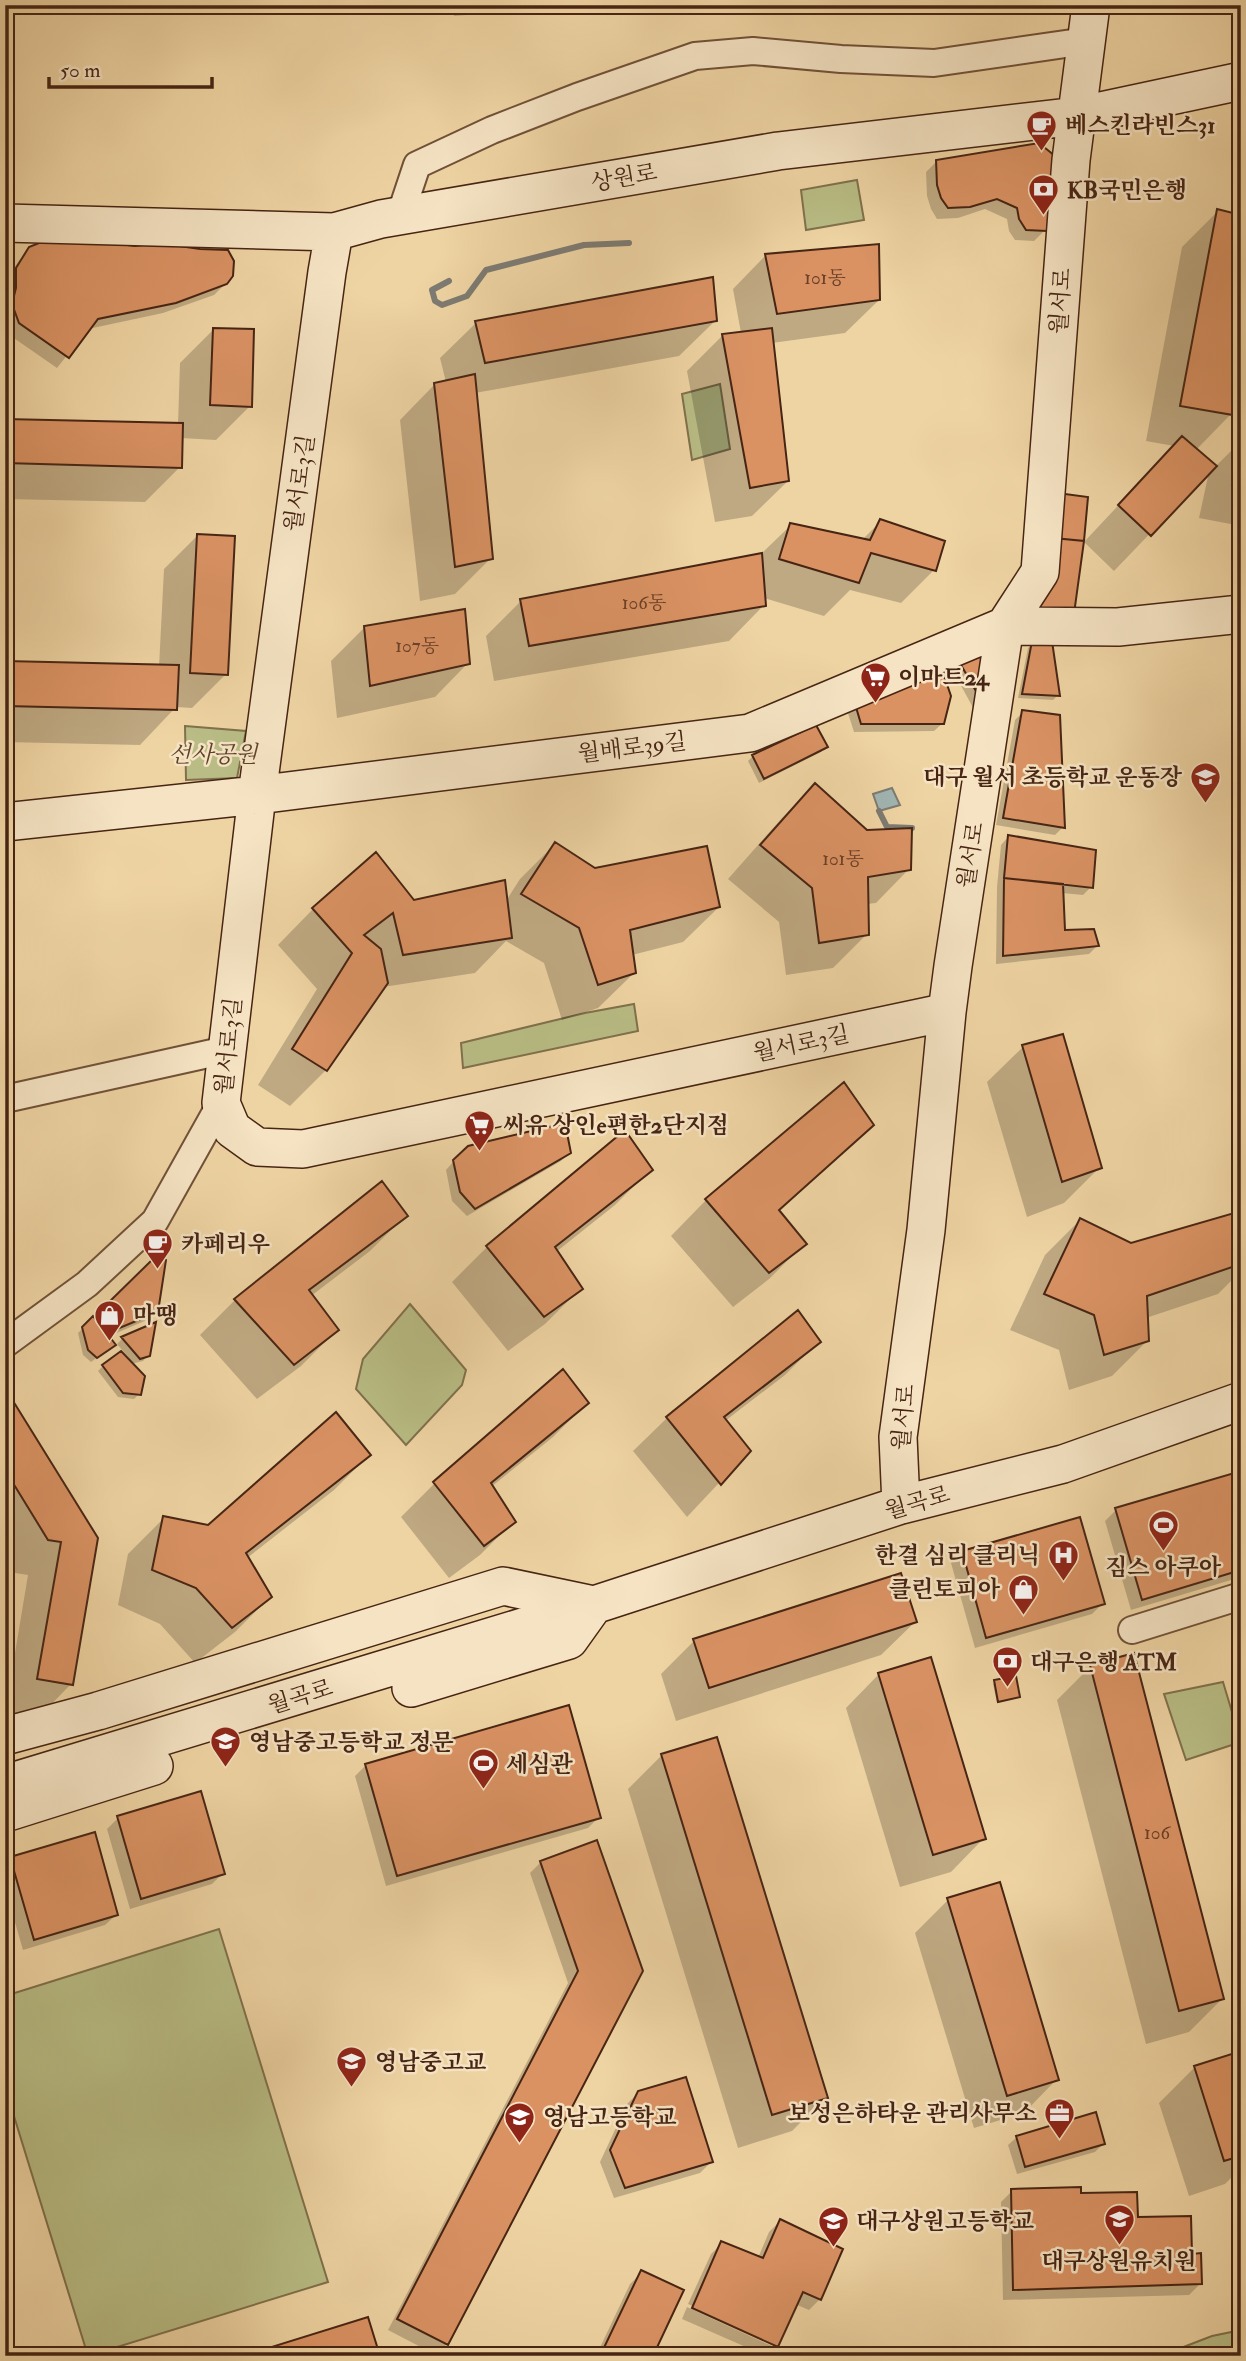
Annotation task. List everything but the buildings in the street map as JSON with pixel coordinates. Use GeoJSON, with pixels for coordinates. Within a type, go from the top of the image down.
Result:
{"type":"FeatureCollection","features":[{"type":"Feature","properties":{"kind":"street","name":"월서로"},"geometry":{"type":"LineString","coordinates":[[901,1505],[898,1437],[926,1230],[947,1012],[1005,626],[1040,572],[1071,160],[1091,5]]}},
{"type":"Feature","properties":{"kind":"street"},"geometry":{"type":"LineString","coordinates":[[400,216],[417,165],[492,130],[695,56],[754,51],[841,59],[934,63],[1086,41]]}},
{"type":"Feature","properties":{"kind":"street","name":"상원로"},"geometry":{"type":"LineString","coordinates":[[5,223],[334,232],[400,216],[778,151],[1077,116],[1241,81]]}},
{"type":"Feature","properties":{"kind":"street","name":"월서로3길"},"geometry":{"type":"LineString","coordinates":[[334,232],[257,795],[226,1050],[221,1103],[232,1129],[257,1147],[303,1149],[947,1012]]}},
{"type":"Feature","properties":{"kind":"street","name":"월배로39길"},"geometry":{"type":"LineString","coordinates":[[5,822],[257,795],[750,733],[1005,626],[1118,627],[1241,614]]}},
{"type":"Feature","properties":{"kind":"street"},"geometry":{"type":"LineString","coordinates":[[5,1099],[226,1050]]}},
{"type":"Feature","properties":{"kind":"street"},"geometry":{"type":"LineString","coordinates":[[5,1344],[87,1284],[155,1221],[221,1103]]}},
{"type":"Feature","properties":{"kind":"street","name":"월곡로"},"geometry":{"type":"LineString","coordinates":[[5,1784],[184,1717],[513,1607],[594,1605],[901,1505],[1063,1464],[1241,1401]]}},
{"type":"Feature","properties":{"kind":"street"},"geometry":{"type":"LineString","coordinates":[[5,1736],[97,1711],[503,1586],[594,1605],[569,1640],[5,1813]]}},
{"type":"Feature","properties":{"kind":"street"},"geometry":{"type":"LineString","coordinates":[[1132,1630],[1241,1596]]}},
{"type":"Feature","properties":{"kind":"street","name":"월곡로"},"geometry":{"type":"LineString","coordinates":[[5,1757],[184,1717]]}},
{"type":"Feature","properties":{"kind":"green space"},"geometry":{"type":"Polygon","coordinates":[[[857,180],[864,220],[806,230],[801,190],[857,180]]]}},
{"type":"Feature","properties":{"kind":"green space"},"geometry":{"type":"Polygon","coordinates":[[[720,384],[730,449],[692,460],[682,394],[720,384]]]}},
{"type":"Feature","properties":{"kind":"green space","name":"선사공원"},"geometry":{"type":"Polygon","coordinates":[[[185,726],[246,731],[237,778],[186,780],[185,726]]]}},
{"type":"Feature","properties":{"kind":"green space"},"geometry":{"type":"Polygon","coordinates":[[[634,1004],[638,1031],[463,1068],[461,1043],[634,1004]]]}},
{"type":"Feature","properties":{"kind":"green space"},"geometry":{"type":"Polygon","coordinates":[[[410,1304],[466,1370],[462,1385],[406,1445],[356,1389],[363,1359],[410,1304]]]}},
{"type":"Feature","properties":{"kind":"green space"},"geometry":{"type":"Polygon","coordinates":[[[1223,1682],[1241,1742],[1186,1760],[1164,1694],[1223,1682]]]}},
{"type":"Feature","properties":{"kind":"green space"},"geometry":{"type":"Polygon","coordinates":[[[219,1929],[328,2282],[88,2356],[5,2087],[5,1996],[219,1929]]]}},
{"type":"Feature","properties":{"kind":"green space"},"geometry":{"type":"Polygon","coordinates":[[[1241,2330],[1241,2356],[1160,2356],[1212,2336],[1241,2330]]]}},
{"type":"Feature","properties":{"kind":"shaded area"},"geometry":{"type":"Polygon","coordinates":[[[892,788],[900,805],[879,811],[873,794],[892,788]]]}},
{"type":"Feature","properties":{"kind":"waterway"},"geometry":{"type":"LineString","coordinates":[[449,281],[432,290],[435,301],[442,305],[467,296],[486,270],[584,245],[629,243]]}},
{"type":"Feature","properties":{"kind":"waterway"},"geometry":{"type":"LineString","coordinates":[[879,811],[887,827],[912,828]]}},
{"type":"Feature","properties":{"kind":"place","name":"베스킨라빈스31"},"geometry":{"type":"Point","coordinates":[1042,152]}},
{"type":"Feature","properties":{"kind":"place","name":"KB국민은행"},"geometry":{"type":"Point","coordinates":[1044,217]}},
{"type":"Feature","properties":{"kind":"place","name":"이마트24"},"geometry":{"type":"Point","coordinates":[875,704]}},
{"type":"Feature","properties":{"kind":"place","name":"대구 월서 초등학교 운동장"},"geometry":{"type":"Point","coordinates":[1205,804]}},
{"type":"Feature","properties":{"kind":"place","name":"씨유 상인e편한2단지점"},"geometry":{"type":"Point","coordinates":[480,1152]}},
{"type":"Feature","properties":{"kind":"place","name":"카페리우"},"geometry":{"type":"Point","coordinates":[158,1271]}},
{"type":"Feature","properties":{"kind":"place","name":"마땡"},"geometry":{"type":"Point","coordinates":[110,1342]}},
{"type":"Feature","properties":{"kind":"place","name":"짐스 아쿠아"},"geometry":{"type":"Point","coordinates":[1163,1553]}},
{"type":"Feature","properties":{"kind":"place","name":"한결 심리 클리닉"},"geometry":{"type":"Point","coordinates":[1063,1582]}},
{"type":"Feature","properties":{"kind":"place","name":"클린토피아"},"geometry":{"type":"Point","coordinates":[1023,1616]}},
{"type":"Feature","properties":{"kind":"place","name":"대구은행 ATM"},"geometry":{"type":"Point","coordinates":[1007,1689]}},
{"type":"Feature","properties":{"kind":"place","name":"영남중고등학교 정문"},"geometry":{"type":"Point","coordinates":[226,1769]}},
{"type":"Feature","properties":{"kind":"place","name":"세심관"},"geometry":{"type":"Point","coordinates":[483,1791]}},
{"type":"Feature","properties":{"kind":"place","name":"영남중고교"},"geometry":{"type":"Point","coordinates":[352,2089]}},
{"type":"Feature","properties":{"kind":"place","name":"보성은하타운 관리사무소"},"geometry":{"type":"Point","coordinates":[1060,2140]}},
{"type":"Feature","properties":{"kind":"place","name":"영남고등학교"},"geometry":{"type":"Point","coordinates":[520,2144]}},
{"type":"Feature","properties":{"kind":"place","name":"대구상원유치원"},"geometry":{"type":"Point","coordinates":[1119,2247]}},
{"type":"Feature","properties":{"kind":"place","name":"대구상원고등학교"},"geometry":{"type":"Point","coordinates":[833,2248]}}]}
